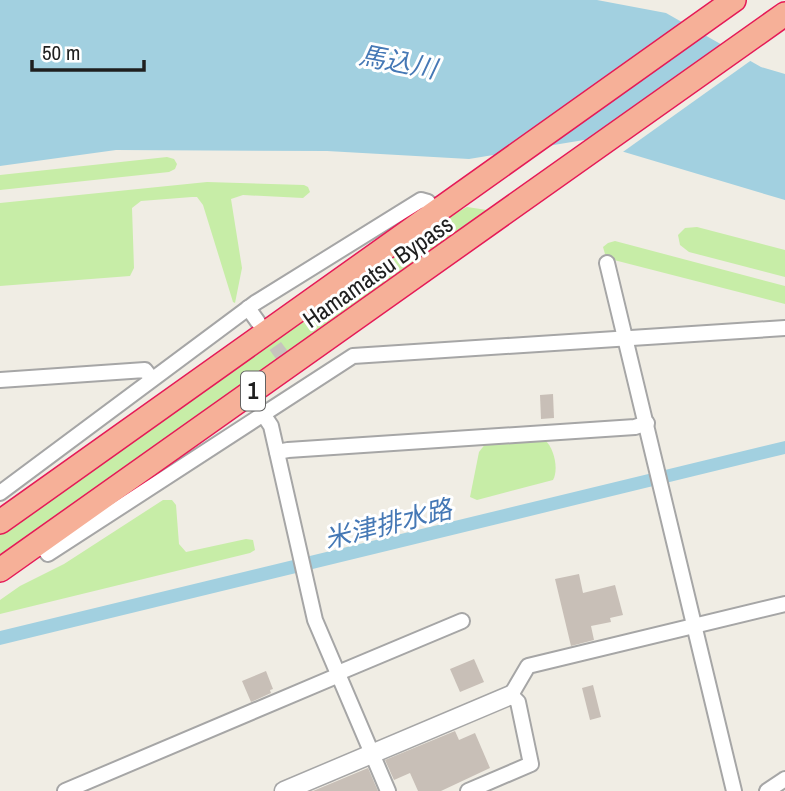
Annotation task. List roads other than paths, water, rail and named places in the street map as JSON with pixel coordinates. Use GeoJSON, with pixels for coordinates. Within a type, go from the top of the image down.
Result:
{"type":"FeatureCollection","features":[{"type":"Feature","properties":{"kind":"highway","name":"Hamamatsu Bypass"},"geometry":{"type":"LineString","coordinates":[[0,522],[734,0]]}},
{"type":"Feature","properties":{"kind":"highway","name":"Hamamatsu Bypass"},"geometry":{"type":"LineString","coordinates":[[0,570],[785,14]]}},
{"type":"Feature","properties":{"kind":"street"},"geometry":{"type":"LineString","coordinates":[[0,493],[248,308],[421,200],[443,206]]}},
{"type":"Feature","properties":{"kind":"street"},"geometry":{"type":"LineString","coordinates":[[607,263],[734,791]]}},
{"type":"Feature","properties":{"kind":"street"},"geometry":{"type":"LineString","coordinates":[[248,308],[258,322]]}},
{"type":"Feature","properties":{"kind":"street"},"geometry":{"type":"LineString","coordinates":[[39,542],[48,554],[353,356],[785,328]]}},
{"type":"Feature","properties":{"kind":"street"},"geometry":{"type":"LineString","coordinates":[[0,380],[145,370],[152,379]]}},
{"type":"Feature","properties":{"kind":"street"},"geometry":{"type":"LineString","coordinates":[[295,374],[304,387]]}},
{"type":"Feature","properties":{"kind":"street"},"geometry":{"type":"LineString","coordinates":[[263,414],[271,426],[316,620],[388,791]]}},
{"type":"Feature","properties":{"kind":"street"},"geometry":{"type":"LineString","coordinates":[[277,453],[288,450],[635,427],[647,424]]}},
{"type":"Feature","properties":{"kind":"street"},"geometry":{"type":"LineString","coordinates":[[284,791],[511,695],[528,666],[785,604]]}},
{"type":"Feature","properties":{"kind":"street"},"geometry":{"type":"LineString","coordinates":[[65,791],[462,621]]}},
{"type":"Feature","properties":{"kind":"street"},"geometry":{"type":"LineString","coordinates":[[468,791],[531,764],[518,702],[511,695]]}},
{"type":"Feature","properties":{"kind":"street"},"geometry":{"type":"LineString","coordinates":[[767,791],[785,779]]}},
{"type":"Feature","properties":{"kind":"water","name":"馬込川"},"geometry":{"type":"Polygon","coordinates":[[[0,0],[597,0],[666,13],[761,67],[785,74],[785,200],[584,140],[469,159],[327,151],[116,150],[0,166],[0,0]]]}},
{"type":"Feature","properties":{"kind":"water"},"geometry":{"type":"Polygon","coordinates":[[[785,441],[785,454],[0,645],[0,631],[785,441]]]}},
{"type":"Feature","properties":{"kind":"tunnel"},"geometry":{"type":"LineString","coordinates":[[263,329],[292,369]]}},
{"type":"Feature","properties":{"kind":"water label","name":"米津排水路"},"geometry":{"type":"Point","coordinates":[388,524]}}]}
